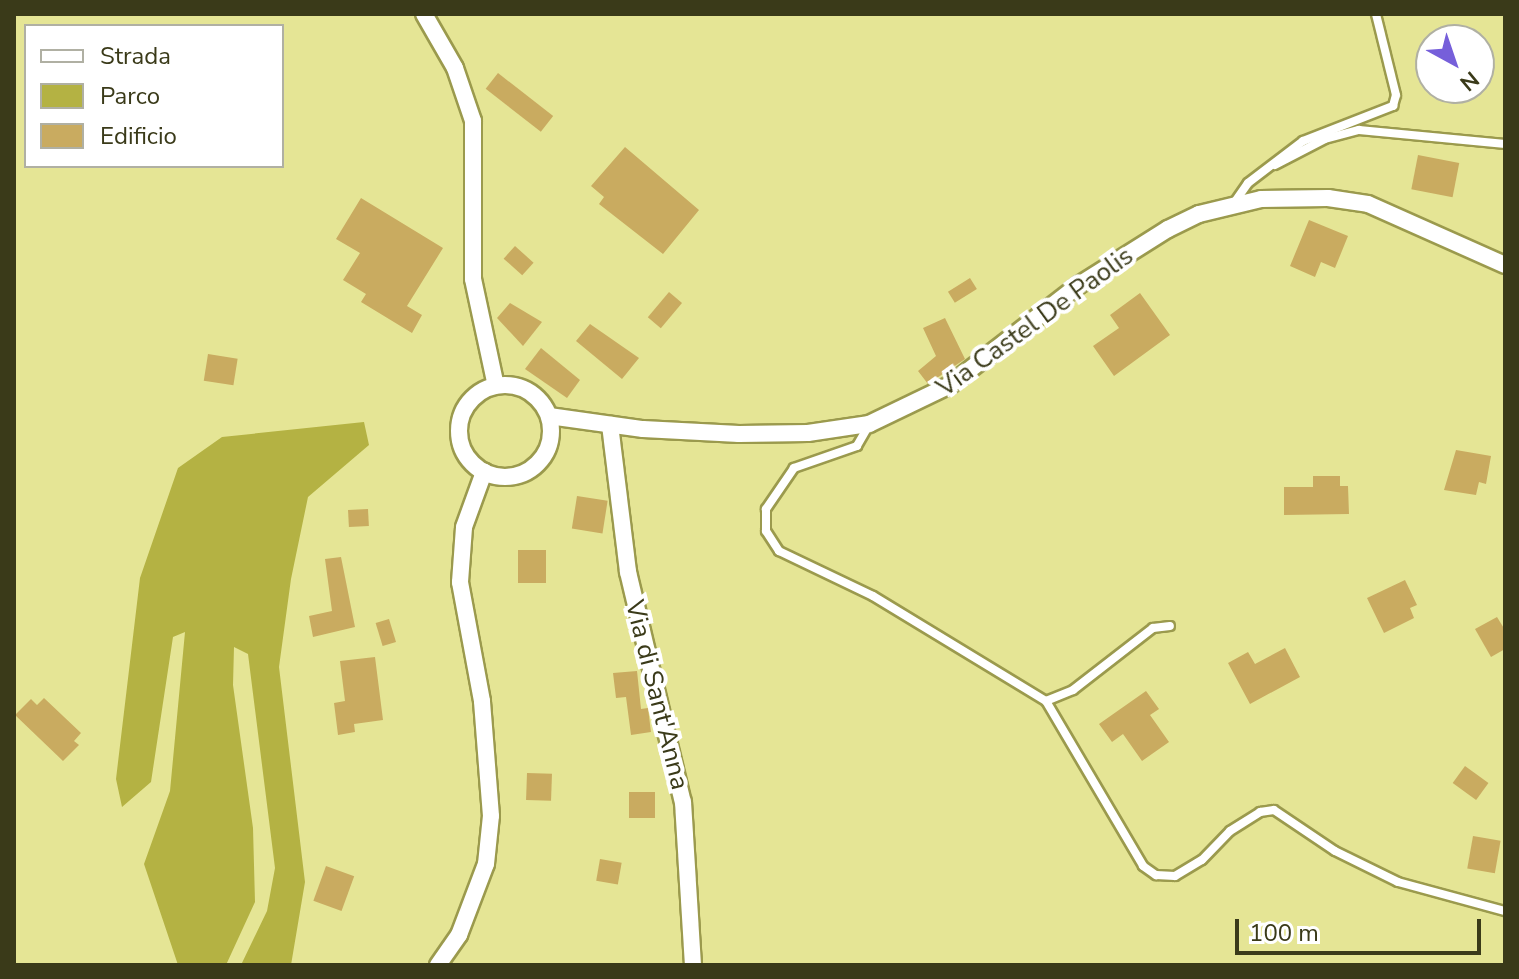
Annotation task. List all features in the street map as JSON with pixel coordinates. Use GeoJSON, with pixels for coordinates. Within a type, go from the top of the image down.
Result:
{"type":"FeatureCollection","features":[{"type":"Feature","properties":{"kind":"street"},"geometry":{"type":"LineString","coordinates":[[424,14],[455,68],[473,121],[477,168],[473,279],[496,386]]}},
{"type":"Feature","properties":{"kind":"street","name":"Via Castel De Paolis"},"geometry":{"type":"LineString","coordinates":[[549,416],[610,425],[773,434],[869,424],[950,385],[1122,257],[1192,217],[1234,204],[1307,197],[1356,202],[1505,265]]}},
{"type":"Feature","properties":{"kind":"street"},"geometry":{"type":"LineString","coordinates":[[496,386],[522,388],[549,416],[549,446],[529,470],[515,476],[484,472],[464,453],[459,425],[471,399],[496,386]]}},
{"type":"Feature","properties":{"kind":"street","name":"Via di Sant'Anna"},"geometry":{"type":"LineString","coordinates":[[610,425],[628,572],[683,802],[693,965]]}},
{"type":"Feature","properties":{"kind":"street"},"geometry":{"type":"LineString","coordinates":[[438,965],[459,935],[486,864],[491,816],[482,701],[460,582],[464,527],[484,472]]}},
{"type":"Feature","properties":{"kind":"lane"},"geometry":{"type":"LineString","coordinates":[[1234,204],[1257,175],[1303,141],[1393,106],[1396,98],[1376,14]]}},
{"type":"Feature","properties":{"kind":"lane"},"geometry":{"type":"LineString","coordinates":[[1257,175],[1325,139],[1359,130],[1505,144]]}},
{"type":"Feature","properties":{"kind":"lane"},"geometry":{"type":"LineString","coordinates":[[869,424],[857,446],[794,468],[766,509],[766,531],[779,551],[873,596],[1046,701],[1143,866],[1156,875],[1175,876],[1202,860],[1230,831],[1260,812],[1274,810],[1335,851],[1398,882],[1505,911]]}},
{"type":"Feature","properties":{"kind":"lane"},"geometry":{"type":"LineString","coordinates":[[1046,701],[1073,690],[1153,628],[1170,626]]}},
{"type":"Feature","properties":{"kind":"green space"},"geometry":{"type":"Polygon","coordinates":[[[364,422],[369,445],[308,497],[291,579],[279,667],[305,882],[291,965],[241,965],[267,911],[275,868],[248,654],[234,647],[233,685],[253,828],[255,902],[226,965],[178,965],[144,864],[170,791],[185,632],[173,637],[151,782],[122,807],[116,779],[140,578],[178,468],[222,437],[364,422]]]}},
{"type":"Feature","properties":{"kind":"building"},"geometry":{"type":"Polygon","coordinates":[[[498,73],[553,116],[541,132],[486,89],[498,73]]]}},
{"type":"Feature","properties":{"kind":"building"},"geometry":{"type":"Polygon","coordinates":[[[625,147],[699,210],[663,254],[599,204],[604,197],[591,186],[625,147]]]}},
{"type":"Feature","properties":{"kind":"building"},"geometry":{"type":"Polygon","coordinates":[[[1418,155],[1459,163],[1453,197],[1411,189],[1418,155]]]}},
{"type":"Feature","properties":{"kind":"building"},"geometry":{"type":"Polygon","coordinates":[[[361,198],[443,248],[407,306],[422,315],[412,333],[361,302],[366,294],[343,280],[360,253],[336,239],[361,198]]]}},
{"type":"Feature","properties":{"kind":"building"},"geometry":{"type":"Polygon","coordinates":[[[1309,220],[1348,236],[1335,268],[1321,262],[1315,277],[1290,266],[1309,220]]]}},
{"type":"Feature","properties":{"kind":"building"},"geometry":{"type":"Polygon","coordinates":[[[515,246],[534,263],[522,275],[504,259],[515,246]]]}},
{"type":"Feature","properties":{"kind":"building"},"geometry":{"type":"Polygon","coordinates":[[[970,278],[977,289],[955,303],[948,292],[970,278]]]}},
{"type":"Feature","properties":{"kind":"building"},"geometry":{"type":"Polygon","coordinates":[[[669,292],[682,303],[661,328],[648,317],[669,292]]]}},
{"type":"Feature","properties":{"kind":"building"},"geometry":{"type":"Polygon","coordinates":[[[1140,293],[1170,335],[1114,376],[1093,346],[1119,328],[1110,315],[1140,293]]]}},
{"type":"Feature","properties":{"kind":"building"},"geometry":{"type":"Polygon","coordinates":[[[510,303],[542,322],[523,346],[497,318],[510,303]]]}},
{"type":"Feature","properties":{"kind":"building"},"geometry":{"type":"Polygon","coordinates":[[[945,318],[965,359],[928,384],[918,371],[936,356],[923,328],[945,318]]]}},
{"type":"Feature","properties":{"kind":"building"},"geometry":{"type":"Polygon","coordinates":[[[590,324],[639,358],[622,379],[576,341],[590,324]]]}},
{"type":"Feature","properties":{"kind":"building"},"geometry":{"type":"Polygon","coordinates":[[[541,348],[580,380],[567,398],[525,369],[541,348]]]}},
{"type":"Feature","properties":{"kind":"building"},"geometry":{"type":"Polygon","coordinates":[[[208,354],[238,359],[233,385],[204,381],[208,354]]]}},
{"type":"Feature","properties":{"kind":"building"},"geometry":{"type":"Polygon","coordinates":[[[1456,450],[1491,456],[1486,484],[1479,482],[1476,495],[1444,490],[1456,450]]]}},
{"type":"Feature","properties":{"kind":"building"},"geometry":{"type":"Polygon","coordinates":[[[1313,476],[1340,476],[1340,486],[1348,486],[1349,514],[1284,515],[1284,487],[1313,487],[1313,476]]]}},
{"type":"Feature","properties":{"kind":"building"},"geometry":{"type":"Polygon","coordinates":[[[577,496],[608,501],[602,533],[572,529],[577,496]]]}},
{"type":"Feature","properties":{"kind":"building"},"geometry":{"type":"Polygon","coordinates":[[[368,509],[369,526],[349,527],[348,510],[368,509]]]}},
{"type":"Feature","properties":{"kind":"building"},"geometry":{"type":"Polygon","coordinates":[[[518,550],[546,550],[546,583],[518,583],[518,550]]]}},
{"type":"Feature","properties":{"kind":"building"},"geometry":{"type":"Polygon","coordinates":[[[341,557],[355,627],[313,637],[309,616],[332,611],[325,559],[341,557]]]}},
{"type":"Feature","properties":{"kind":"building"},"geometry":{"type":"Polygon","coordinates":[[[1405,580],[1417,605],[1410,608],[1414,618],[1384,633],[1367,598],[1405,580]]]}},
{"type":"Feature","properties":{"kind":"building"},"geometry":{"type":"Polygon","coordinates":[[[1497,617],[1505,630],[1505,649],[1491,657],[1475,629],[1497,617]]]}},
{"type":"Feature","properties":{"kind":"building"},"geometry":{"type":"Polygon","coordinates":[[[389,619],[396,642],[383,646],[376,623],[389,619]]]}},
{"type":"Feature","properties":{"kind":"building"},"geometry":{"type":"Polygon","coordinates":[[[1285,648],[1300,677],[1250,704],[1228,663],[1248,652],[1255,664],[1285,648]]]}},
{"type":"Feature","properties":{"kind":"building"},"geometry":{"type":"Polygon","coordinates":[[[375,657],[383,720],[354,724],[355,732],[338,735],[334,703],[345,701],[340,661],[375,657]]]}},
{"type":"Feature","properties":{"kind":"building"},"geometry":{"type":"Polygon","coordinates":[[[637,671],[641,709],[648,708],[651,732],[631,735],[626,697],[616,698],[613,673],[637,671]]]}},
{"type":"Feature","properties":{"kind":"building"},"geometry":{"type":"Polygon","coordinates":[[[1146,691],[1159,709],[1150,715],[1169,742],[1142,761],[1123,734],[1112,742],[1099,724],[1146,691]]]}},
{"type":"Feature","properties":{"kind":"building"},"geometry":{"type":"Polygon","coordinates":[[[44,698],[81,733],[74,741],[79,745],[63,761],[15,715],[31,699],[37,705],[44,698]]]}},
{"type":"Feature","properties":{"kind":"building"},"geometry":{"type":"Polygon","coordinates":[[[1465,766],[1488,783],[1476,800],[1453,783],[1465,766]]]}},
{"type":"Feature","properties":{"kind":"building"},"geometry":{"type":"Polygon","coordinates":[[[527,773],[552,774],[551,801],[526,800],[527,773]]]}},
{"type":"Feature","properties":{"kind":"building"},"geometry":{"type":"Polygon","coordinates":[[[629,792],[655,792],[655,818],[629,818],[629,792]]]}},
{"type":"Feature","properties":{"kind":"building"},"geometry":{"type":"Polygon","coordinates":[[[1473,836],[1501,841],[1495,873],[1467,868],[1473,836]]]}},
{"type":"Feature","properties":{"kind":"building"},"geometry":{"type":"Polygon","coordinates":[[[600,859],[622,863],[618,884],[596,881],[600,859]]]}},
{"type":"Feature","properties":{"kind":"building"},"geometry":{"type":"Polygon","coordinates":[[[326,866],[354,876],[342,911],[313,901],[326,866]]]}}]}
